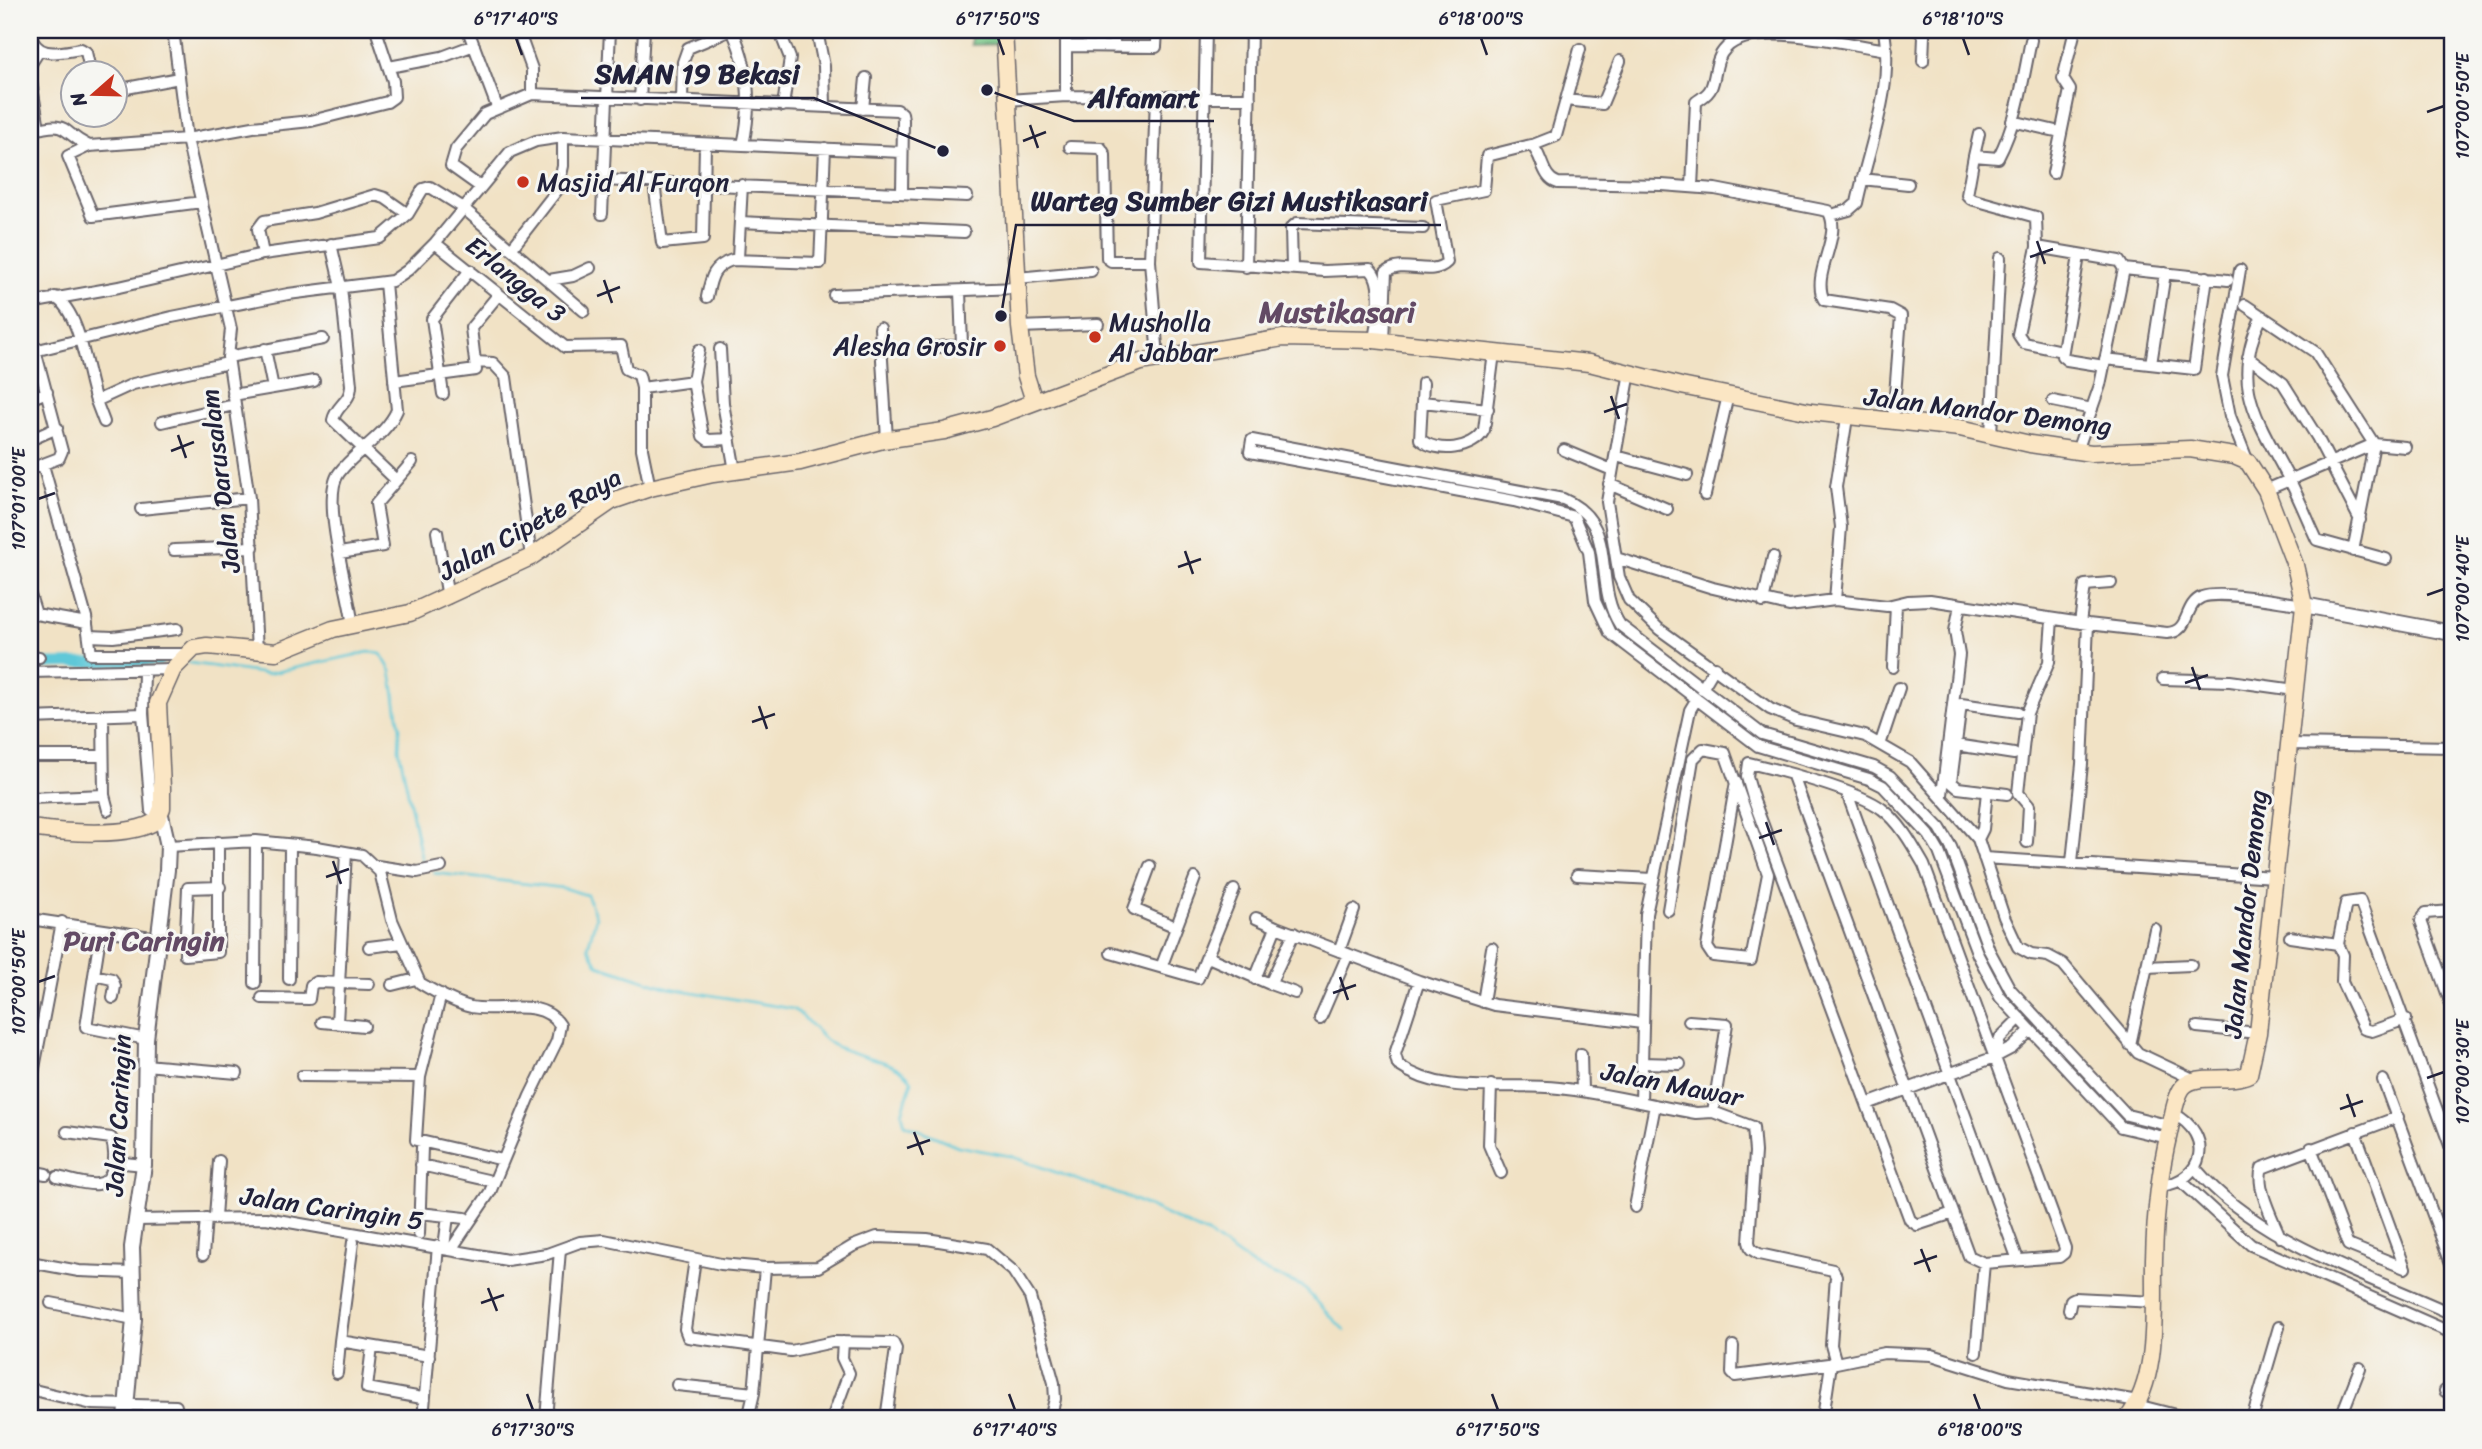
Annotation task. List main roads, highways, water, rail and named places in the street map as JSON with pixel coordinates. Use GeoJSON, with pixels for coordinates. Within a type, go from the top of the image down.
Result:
{"type":"FeatureCollection","features":[{"type":"Feature","properties":{"kind":"main road"},"geometry":{"type":"LineString","coordinates":[[1004,30],[1020,327],[1026,376],[1034,401]]}},
{"type":"Feature","properties":{"kind":"main road","name":"Jalan Mandor Demong"},"geometry":{"type":"LineString","coordinates":[[1034,401],[1114,370],[1158,358],[1283,338],[1379,341],[1589,363],[1728,395],[1847,418],[1960,428],[2077,452],[2130,453],[2190,449],[2212,451],[2248,462],[2266,491],[2295,565],[2304,605],[2258,1033],[2249,1074],[2232,1080],[2195,1080],[2182,1089],[2171,1126],[2156,1214],[2155,1303],[2149,1358],[2134,1409]]}},
{"type":"Feature","properties":{"kind":"main road","name":"Jalan Cipete Raya"},"geometry":{"type":"LineString","coordinates":[[30,828],[71,832],[150,825],[162,788],[157,714],[164,685],[173,669],[187,654],[200,646],[276,652],[332,629],[393,618],[447,598],[531,557],[612,501],[650,488],[735,471],[812,460],[887,439],[957,428],[1034,401]]}},
{"type":"Feature","properties":{"kind":"waterway"},"geometry":{"type":"LineString","coordinates":[[189,663],[267,674],[369,652],[381,654],[391,671],[400,728],[399,749],[423,866]]}},
{"type":"Feature","properties":{"kind":"waterway"},"geometry":{"type":"LineString","coordinates":[[30,664],[159,661]]}},
{"type":"Feature","properties":{"kind":"waterway"},"geometry":{"type":"LineString","coordinates":[[434,873],[563,888],[587,895],[596,917],[588,947],[598,965],[669,988],[793,1009],[833,1045],[886,1063],[905,1073],[912,1081],[902,1113],[905,1124],[958,1146],[1010,1156],[1137,1201],[1209,1235],[1255,1267],[1302,1286],[1345,1331]]}},
{"type":"Feature","properties":{"kind":"place","name":"Alfamart"},"geometry":{"type":"Point","coordinates":[987,90]}},
{"type":"Feature","properties":{"kind":"place","name":"SMAN 19 Bekasi"},"geometry":{"type":"Point","coordinates":[943,151]}},
{"type":"Feature","properties":{"kind":"place","name":"Masjid Al Furqon"},"geometry":{"type":"Point","coordinates":[523,182]}},
{"type":"Feature","properties":{"kind":"place","name":"Warteg Sumber Gizi Mustikasari"},"geometry":{"type":"Point","coordinates":[1001,316]}},
{"type":"Feature","properties":{"kind":"place","name":"Musholla Al Jabbar"},"geometry":{"type":"Point","coordinates":[1095,337]}},
{"type":"Feature","properties":{"kind":"place","name":"Alesha Grosir"},"geometry":{"type":"Point","coordinates":[1000,346]}},
{"type":"Feature","properties":{"kind":"district","name":"Mustikasari"},"geometry":{"type":"Point","coordinates":[1337,312]}},
{"type":"Feature","properties":{"kind":"district","name":"Puri Caringin"},"geometry":{"type":"Point","coordinates":[144,940]}}]}
